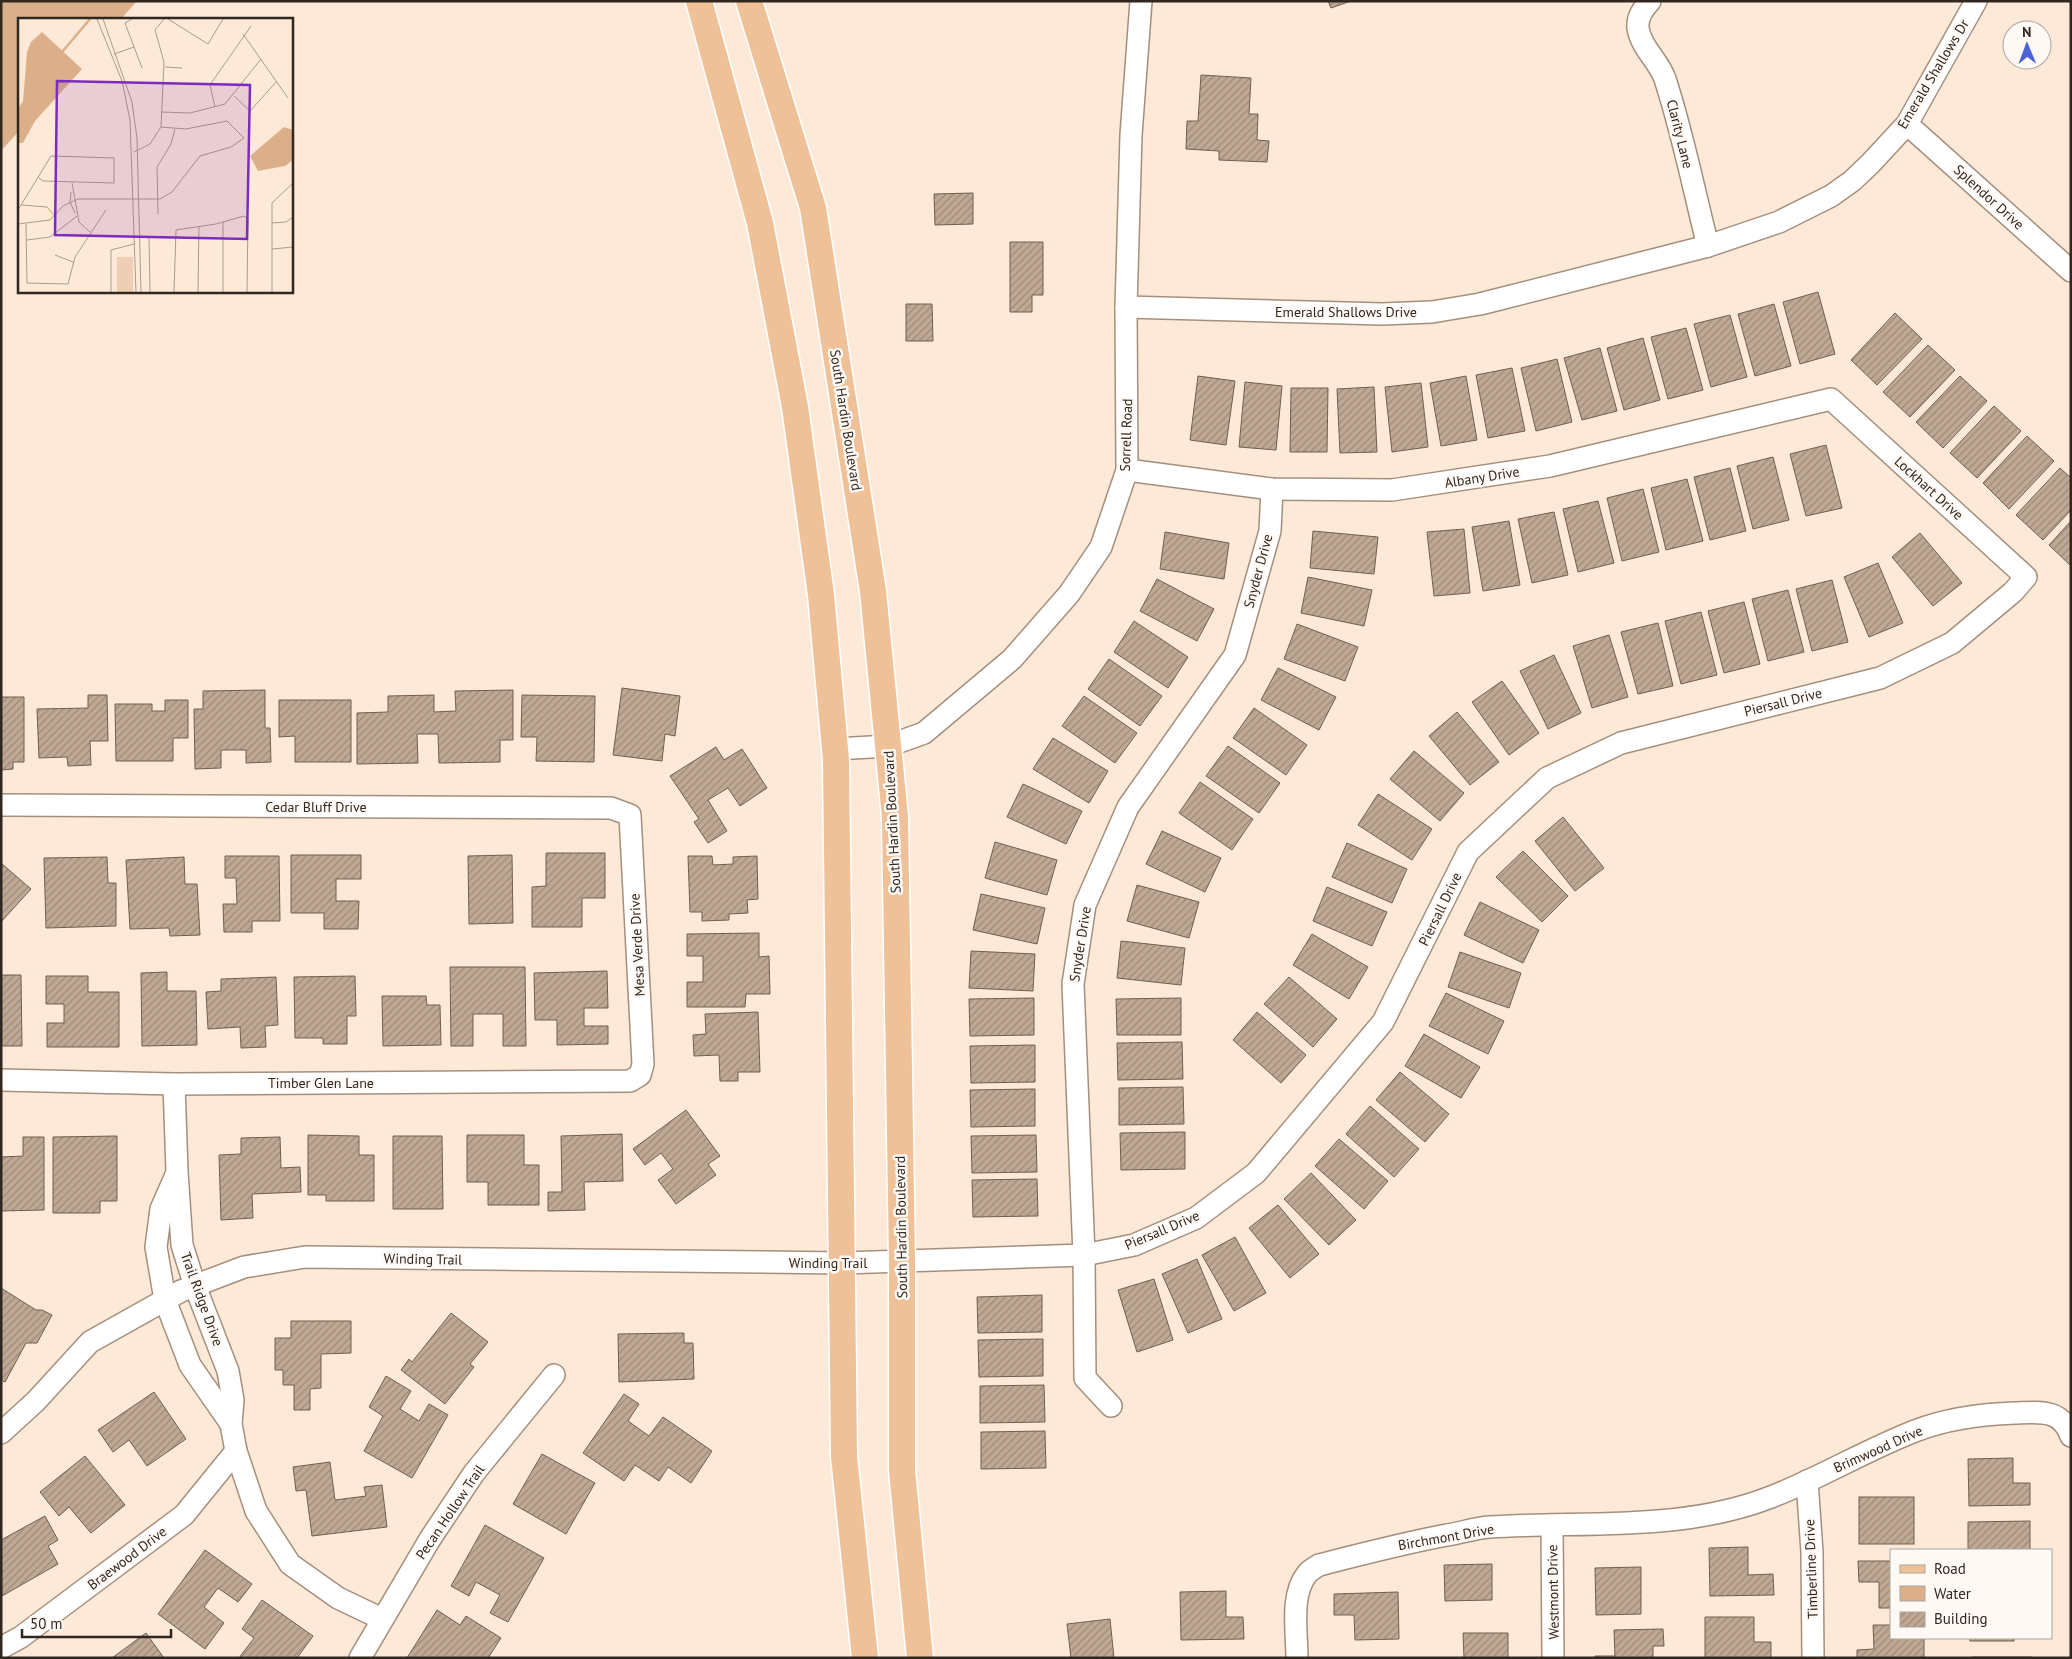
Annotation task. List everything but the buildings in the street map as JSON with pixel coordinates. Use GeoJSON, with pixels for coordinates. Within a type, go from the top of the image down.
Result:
{"type":"FeatureCollection","features":[{"type":"Feature","properties":{"kind":"main road"},"geometry":{"type":"LineString","coordinates":[[700,1],[760,223],[793,397],[821,595],[836,748],[844,1456],[865,1658]]}},
{"type":"Feature","properties":{"kind":"main road","name":"South Hardin Boulevard"},"geometry":{"type":"LineString","coordinates":[[749,1],[813,208],[873,591],[895,817],[902,1261],[902,1470],[920,1658]]}},
{"type":"Feature","properties":{"kind":"street","name":"Sorrell Road"},"geometry":{"type":"LineString","coordinates":[[836,748],[888,746],[924,732],[1005,666],[1063,601],[1101,547],[1127,470],[1126,307],[1132,135],[1141,1]]}},
{"type":"Feature","properties":{"kind":"street","name":"Clarity Lane"},"geometry":{"type":"LineString","coordinates":[[1650,1],[1641,12],[1638,27],[1643,42],[1664,76],[1669,91],[1708,246]]}},
{"type":"Feature","properties":{"kind":"street","name":"Emerald Shallows Dr"},"geometry":{"type":"LineString","coordinates":[[1708,246],[1779,222],[1831,196],[1852,181],[1907,124],[1976,1]]}},
{"type":"Feature","properties":{"kind":"street","name":"Splendor Drive"},"geometry":{"type":"LineString","coordinates":[[1907,124],[2071,271]]}},
{"type":"Feature","properties":{"kind":"street","name":"Emerald Shallows Drive"},"geometry":{"type":"LineString","coordinates":[[1126,307],[1382,314],[1432,312],[1480,304],[1708,246]]}},
{"type":"Feature","properties":{"kind":"street","name":"Albany Drive"},"geometry":{"type":"LineString","coordinates":[[1127,470],[1272,489],[1392,490],[1550,466],[1831,399]]}},
{"type":"Feature","properties":{"kind":"street","name":"Lockhart Drive"},"geometry":{"type":"LineString","coordinates":[[1831,399],[2026,577]]}},
{"type":"Feature","properties":{"kind":"street","name":"Snyder Drive"},"geometry":{"type":"LineString","coordinates":[[1111,1406],[1085,1378],[1084,1255],[1072,984],[1085,904],[1128,806],[1235,655],[1270,531],[1272,489]]}},
{"type":"Feature","properties":{"kind":"street","name":"Piersall Drive"},"geometry":{"type":"LineString","coordinates":[[902,1261],[1084,1255],[1134,1245],[1196,1218],[1256,1173],[1384,1022],[1468,852],[1547,778],[1621,743],[1880,678],[1952,643],[2014,592],[2026,577]]}},
{"type":"Feature","properties":{"kind":"street","name":"Cedar Bluff Drive"},"geometry":{"type":"LineString","coordinates":[[1,805],[611,808],[630,815]]}},
{"type":"Feature","properties":{"kind":"street","name":"Mesa Verde Drive"},"geometry":{"type":"LineString","coordinates":[[630,815],[643,1064],[640,1075]]}},
{"type":"Feature","properties":{"kind":"street","name":"Timber Glen Lane"},"geometry":{"type":"LineString","coordinates":[[1,1080],[174,1084],[630,1081],[640,1075]]}},
{"type":"Feature","properties":{"kind":"street","name":"Trail Ridge Drive"},"geometry":{"type":"LineString","coordinates":[[174,1084],[182,1245],[228,1371],[233,1400],[230,1424],[236,1451],[256,1511],[290,1564],[338,1598],[382,1619]]}},
{"type":"Feature","properties":{"kind":"street","name":"Trail Ridge Drive"},"geometry":{"type":"LineString","coordinates":[[177,1172],[161,1209],[156,1247],[165,1300],[190,1366],[230,1424]]}},
{"type":"Feature","properties":{"kind":"street","name":"Winding Trail"},"geometry":{"type":"LineString","coordinates":[[1,1433],[36,1401],[90,1342],[165,1300],[244,1267],[305,1257],[843,1263],[902,1261]]}},
{"type":"Feature","properties":{"kind":"street","name":"Pecan Hollow Trail"},"geometry":{"type":"LineString","coordinates":[[360,1658],[430,1539],[474,1473],[554,1375]]}},
{"type":"Feature","properties":{"kind":"street","name":"Brimwood Drive"},"geometry":{"type":"LineString","coordinates":[[1680,1518],[1739,1507],[1771,1497],[1915,1431],[1944,1422],[1997,1414],[2038,1412],[2057,1416],[2066,1424],[2071,1436]]}},
{"type":"Feature","properties":{"kind":"street","name":"Braewood Drive"},"geometry":{"type":"LineString","coordinates":[[1,1648],[21,1637],[184,1515],[236,1451]]}},
{"type":"Feature","properties":{"kind":"street","name":"Timberline Drive"},"geometry":{"type":"LineString","coordinates":[[1807,1481],[1812,1552],[1814,1658]]}},
{"type":"Feature","properties":{"kind":"street","name":"Birchmont Drive"},"geometry":{"type":"LineString","coordinates":[[1296,1658],[1299,1588],[1307,1573],[1320,1565],[1422,1540],[1487,1528],[1617,1524],[1680,1518]]}},
{"type":"Feature","properties":{"kind":"street","name":"Westmont Drive"},"geometry":{"type":"LineString","coordinates":[[1552,1525],[1553,1658]]}},
{"type":"Feature","properties":{"kind":"water"},"geometry":{"type":"Polygon","coordinates":[[[1,1],[137,1],[122,18],[18,18],[18,132],[1,151],[1,1]]]}}]}
